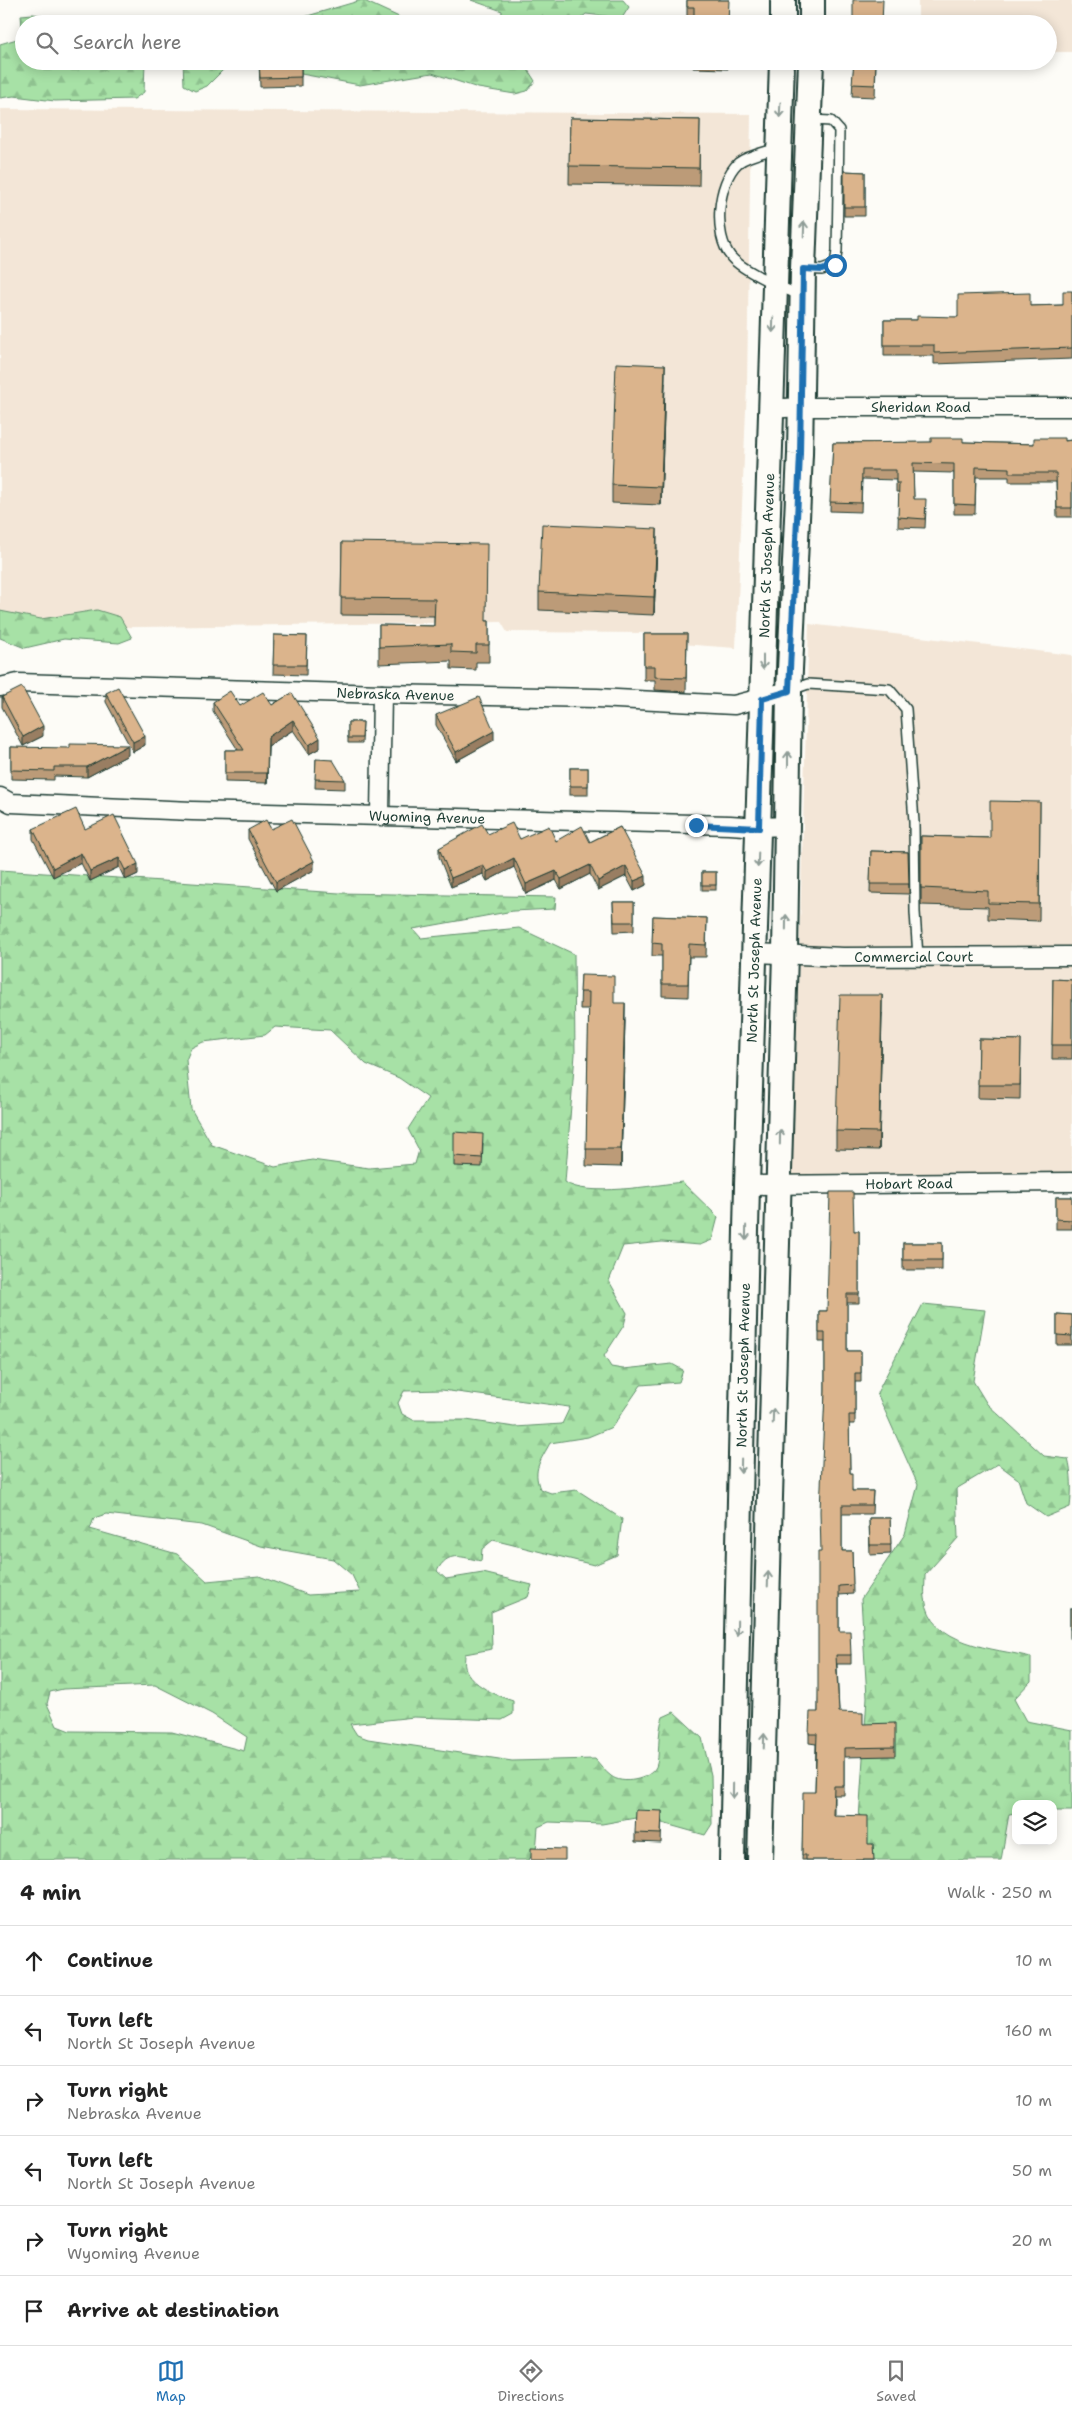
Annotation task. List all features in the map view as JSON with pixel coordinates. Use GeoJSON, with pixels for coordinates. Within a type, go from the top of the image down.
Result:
{"type":"FeatureCollection","features":[{"type":"Feature","properties":{"kind":"main road"},"geometry":{"type":"LineString","coordinates":[[783,0],[783,15]]}},
{"type":"Feature","properties":{"kind":"main road"},"geometry":{"type":"LineString","coordinates":[[812,0],[812,15]]}},
{"type":"Feature","properties":{"kind":"main road","name":"North St Joseph Avenue"},"geometry":{"type":"LineString","coordinates":[[732,1860],[747,1185],[782,70]]}},
{"type":"Feature","properties":{"kind":"main road","name":"North St Joseph Avenue"},"geometry":{"type":"LineString","coordinates":[[760,1860],[785,953],[789,691],[811,70]]}},
{"type":"Feature","properties":{"kind":"street","name":"Sheridan Road"},"geometry":{"type":"LineString","coordinates":[[770,410],[800,407],[1072,407]]}},
{"type":"Feature","properties":{"kind":"street","name":"Nebraska Avenue"},"geometry":{"type":"LineString","coordinates":[[0,687],[18,683],[382,694],[596,698],[734,705],[789,691]]}},
{"type":"Feature","properties":{"kind":"street"},"geometry":{"type":"LineString","coordinates":[[380,815],[382,694]]}},
{"type":"Feature","properties":{"kind":"street","name":"Wyoming Avenue"},"geometry":{"type":"LineString","coordinates":[[0,797],[10,803],[65,806],[759,828],[788,826]]}},
{"type":"Feature","properties":{"kind":"street","name":"Commercial Court"},"geometry":{"type":"LineString","coordinates":[[755,953],[843,957],[1072,956]]}},
{"type":"Feature","properties":{"kind":"street","name":"Hobart Road"},"geometry":{"type":"LineString","coordinates":[[747,1185],[1072,1182]]}},
{"type":"Feature","properties":{"kind":"lane"},"geometry":{"type":"LineString","coordinates":[[803,269],[822,270],[835,265],[837,251],[839,130],[830,121],[808,120]]}},
{"type":"Feature","properties":{"kind":"lane"},"geometry":{"type":"LineString","coordinates":[[778,148],[739,162],[728,178],[723,197],[719,231],[724,246],[732,258],[774,285],[802,296]]}},
{"type":"Feature","properties":{"kind":"lane"},"geometry":{"type":"LineString","coordinates":[[789,691],[808,684],[889,689],[906,709],[914,822],[914,912],[918,957]]}},
{"type":"Feature","properties":{"kind":"shaded area"},"geometry":{"type":"Polygon","coordinates":[[[918,0],[1072,0],[1072,52],[1057,52],[1057,15],[918,15],[918,0]]]}},
{"type":"Feature","properties":{"kind":"shaded area"},"geometry":{"type":"Polygon","coordinates":[[[0,109],[751,114],[747,386],[736,648],[653,642],[651,633],[507,632],[501,622],[0,629],[0,109]]]}},
{"type":"Feature","properties":{"kind":"shaded area"},"geometry":{"type":"Polygon","coordinates":[[[809,624],[1072,655],[1072,1182],[792,1195],[809,624]]]}},
{"type":"Feature","properties":{"kind":"green space"},"geometry":{"type":"Polygon","coordinates":[[[362,0],[395,15],[311,15],[362,0]]]}},
{"type":"Feature","properties":{"kind":"green space"},"geometry":{"type":"Polygon","coordinates":[[[471,0],[623,0],[629,7],[624,15],[502,15],[502,11],[471,0]]]}},
{"type":"Feature","properties":{"kind":"green space"},"geometry":{"type":"Polygon","coordinates":[[[15,40],[15,70],[145,70],[144,92],[134,99],[55,101],[14,96],[0,98],[0,44],[15,40]]]}},
{"type":"Feature","properties":{"kind":"green space"},"geometry":{"type":"Polygon","coordinates":[[[183,70],[223,70],[207,86],[195,91],[184,85],[183,70]]]}},
{"type":"Feature","properties":{"kind":"green space"},"geometry":{"type":"Polygon","coordinates":[[[280,70],[528,70],[535,81],[527,91],[515,94],[478,88],[432,73],[360,85],[280,70]]]}},
{"type":"Feature","properties":{"kind":"green space"},"geometry":{"type":"Polygon","coordinates":[[[97,610],[120,617],[132,638],[119,643],[64,639],[25,648],[0,638],[0,611],[41,619],[97,610]]]}},
{"type":"Feature","properties":{"kind":"green space"},"geometry":{"type":"Polygon","coordinates":[[[0,870],[339,893],[556,897],[555,909],[513,911],[413,929],[421,938],[519,928],[574,954],[575,1054],[565,1182],[575,1187],[604,1190],[639,1188],[682,1182],[718,1217],[712,1240],[700,1245],[662,1242],[623,1246],[609,1281],[627,1313],[624,1325],[604,1356],[611,1367],[623,1369],[672,1364],[683,1370],[679,1382],[641,1385],[612,1427],[588,1437],[550,1443],[537,1470],[540,1489],[551,1493],[577,1490],[622,1519],[617,1555],[594,1565],[493,1540],[482,1549],[481,1561],[461,1557],[450,1558],[441,1564],[437,1571],[446,1579],[483,1573],[532,1585],[528,1597],[491,1612],[492,1649],[465,1654],[465,1667],[472,1679],[485,1689],[513,1701],[513,1714],[502,1720],[414,1717],[350,1724],[357,1735],[368,1739],[512,1761],[595,1759],[611,1776],[628,1781],[648,1775],[656,1767],[661,1723],[663,1717],[674,1712],[702,1738],[711,1775],[712,1824],[705,1835],[641,1817],[602,1824],[549,1822],[538,1827],[536,1852],[528,1860],[0,1860],[0,870]],[[275,1027],[265,1035],[203,1042],[191,1048],[186,1060],[191,1109],[212,1145],[275,1167],[312,1160],[369,1168],[415,1164],[419,1150],[408,1129],[428,1098],[399,1078],[366,1064],[330,1030],[275,1027]],[[442,1390],[404,1391],[398,1403],[402,1414],[413,1420],[466,1420],[515,1427],[562,1424],[570,1407],[442,1390]],[[106,1514],[94,1518],[90,1529],[177,1554],[207,1581],[259,1576],[308,1595],[360,1592],[352,1575],[333,1559],[261,1546],[202,1525],[106,1514]],[[155,1685],[63,1689],[50,1692],[47,1704],[57,1726],[70,1731],[172,1732],[244,1751],[247,1737],[212,1714],[155,1685]]]}},
{"type":"Feature","properties":{"kind":"green space"},"geometry":{"type":"Polygon","coordinates":[[[923,1304],[985,1310],[973,1381],[987,1404],[1044,1456],[1068,1459],[1071,1489],[1070,1507],[1046,1517],[1026,1503],[1018,1479],[998,1464],[956,1489],[958,1538],[925,1575],[925,1598],[929,1614],[938,1626],[966,1642],[1031,1657],[1031,1681],[1014,1699],[1026,1721],[1072,1730],[1072,1811],[1057,1811],[1057,1800],[1012,1800],[1012,1814],[1009,1814],[1001,1860],[862,1860],[857,1850],[867,1697],[861,1599],[905,1534],[918,1485],[877,1393],[923,1304]]]}},
{"type":"Feature","properties":{"kind":"building"},"geometry":{"type":"Polygon","coordinates":[[[687,0],[729,0],[728,15],[694,15],[694,7],[687,7],[687,0]]]}},
{"type":"Feature","properties":{"kind":"building"},"geometry":{"type":"Polygon","coordinates":[[[853,0],[883,0],[882,15],[853,15],[853,0]]]}},
{"type":"Feature","properties":{"kind":"building"},"geometry":{"type":"Polygon","coordinates":[[[260,70],[301,70],[301,77],[260,78],[260,70]]]}},
{"type":"Feature","properties":{"kind":"building"},"geometry":{"type":"Polygon","coordinates":[[[853,70],[876,70],[875,85],[852,84],[853,70]]]}},
{"type":"Feature","properties":{"kind":"building"},"geometry":{"type":"Polygon","coordinates":[[[570,118],[700,120],[699,168],[569,166],[570,118]]]}},
{"type":"Feature","properties":{"kind":"building"},"geometry":{"type":"Polygon","coordinates":[[[844,171],[865,172],[865,207],[844,207],[844,171]]]}},
{"type":"Feature","properties":{"kind":"building"},"geometry":{"type":"Polygon","coordinates":[[[1063,291],[1072,291],[1072,348],[934,353],[934,345],[884,345],[884,320],[917,320],[917,316],[958,317],[958,295],[1030,293],[1030,306],[1063,305],[1063,291]]]}},
{"type":"Feature","properties":{"kind":"building"},"geometry":{"type":"Polygon","coordinates":[[[616,363],[665,365],[661,487],[612,485],[616,363]]]}},
{"type":"Feature","properties":{"kind":"building"},"geometry":{"type":"Polygon","coordinates":[[[931,438],[963,438],[963,442],[1034,444],[1034,438],[1065,438],[1065,441],[1072,440],[1072,508],[1057,508],[1056,473],[1009,473],[1009,468],[976,467],[975,505],[954,504],[954,464],[913,463],[914,499],[926,499],[925,519],[898,517],[899,483],[896,483],[896,470],[862,470],[861,503],[830,502],[833,443],[931,442],[931,438]]]}},
{"type":"Feature","properties":{"kind":"building"},"geometry":{"type":"Polygon","coordinates":[[[542,524],[657,529],[654,597],[539,592],[542,524]]]}},
{"type":"Feature","properties":{"kind":"building"},"geometry":{"type":"Polygon","coordinates":[[[342,542],[487,544],[486,621],[489,621],[489,645],[476,645],[476,653],[451,652],[451,644],[379,647],[379,625],[434,626],[435,599],[341,598],[342,542]]]}},
{"type":"Feature","properties":{"kind":"building"},"geometry":{"type":"Polygon","coordinates":[[[644,634],[687,634],[686,678],[655,677],[655,666],[644,666],[644,634]]]}},
{"type":"Feature","properties":{"kind":"building"},"geometry":{"type":"Polygon","coordinates":[[[274,635],[307,636],[306,665],[273,665],[274,635]]]}},
{"type":"Feature","properties":{"kind":"building"},"geometry":{"type":"Polygon","coordinates":[[[22,687],[43,726],[23,737],[2,697],[22,687]]]}},
{"type":"Feature","properties":{"kind":"building"},"geometry":{"type":"Polygon","coordinates":[[[118,687],[145,736],[133,742],[106,693],[118,687]]]}},
{"type":"Feature","properties":{"kind":"building"},"geometry":{"type":"Polygon","coordinates":[[[230,691],[240,706],[263,692],[272,705],[292,693],[320,738],[309,745],[293,720],[268,737],[267,773],[225,773],[225,750],[244,750],[213,702],[230,691]]]}},
{"type":"Feature","properties":{"kind":"building"},"geometry":{"type":"Polygon","coordinates":[[[479,697],[494,731],[456,752],[436,715],[479,697]]]}},
{"type":"Feature","properties":{"kind":"building"},"geometry":{"type":"Polygon","coordinates":[[[348,722],[363,722],[362,738],[348,738],[348,722]]]}},
{"type":"Feature","properties":{"kind":"building"},"geometry":{"type":"Polygon","coordinates":[[[70,744],[128,745],[87,767],[54,767],[54,771],[11,770],[11,747],[70,748],[70,744]]]}},
{"type":"Feature","properties":{"kind":"building"},"geometry":{"type":"Polygon","coordinates":[[[316,759],[333,760],[345,780],[315,779],[316,759]]]}},
{"type":"Feature","properties":{"kind":"building"},"geometry":{"type":"Polygon","coordinates":[[[570,768],[588,768],[588,786],[570,786],[570,768]]]}},
{"type":"Feature","properties":{"kind":"building"},"geometry":{"type":"Polygon","coordinates":[[[990,801],[1040,802],[1039,904],[988,903],[988,891],[921,888],[921,836],[990,838],[990,801]]]}},
{"type":"Feature","properties":{"kind":"building"},"geometry":{"type":"Polygon","coordinates":[[[76,809],[85,829],[114,815],[138,864],[125,870],[119,858],[90,871],[81,853],[53,868],[33,829],[76,809]]]}},
{"type":"Feature","properties":{"kind":"building"},"geometry":{"type":"Polygon","coordinates":[[[292,819],[314,861],[276,882],[248,830],[266,820],[271,829],[292,819]]]}},
{"type":"Feature","properties":{"kind":"building"},"geometry":{"type":"Polygon","coordinates":[[[512,823],[520,839],[549,826],[556,841],[582,826],[590,842],[620,827],[646,876],[634,881],[626,866],[598,881],[590,865],[561,879],[556,871],[526,884],[514,858],[487,872],[483,865],[451,878],[439,848],[482,824],[488,834],[512,823]]]}},
{"type":"Feature","properties":{"kind":"building"},"geometry":{"type":"Polygon","coordinates":[[[871,851],[908,852],[909,884],[870,884],[871,851]]]}},
{"type":"Feature","properties":{"kind":"building"},"geometry":{"type":"Polygon","coordinates":[[[702,872],[716,872],[716,885],[702,885],[702,872]]]}},
{"type":"Feature","properties":{"kind":"building"},"geometry":{"type":"Polygon","coordinates":[[[613,902],[634,902],[634,922],[614,922],[613,902]]]}},
{"type":"Feature","properties":{"kind":"building"},"geometry":{"type":"Polygon","coordinates":[[[653,916],[707,918],[706,945],[689,944],[688,984],[662,984],[662,944],[652,943],[653,916]]]}},
{"type":"Feature","properties":{"kind":"building"},"geometry":{"type":"Polygon","coordinates":[[[581,975],[614,976],[614,1003],[625,1003],[621,1149],[586,1149],[589,992],[580,992],[581,975]]]}},
{"type":"Feature","properties":{"kind":"building"},"geometry":{"type":"Polygon","coordinates":[[[1053,979],[1072,980],[1072,1045],[1052,1045],[1053,979]]]}},
{"type":"Feature","properties":{"kind":"building"},"geometry":{"type":"Polygon","coordinates":[[[840,995],[882,995],[879,1132],[836,1131],[840,995]]]}},
{"type":"Feature","properties":{"kind":"building"},"geometry":{"type":"Polygon","coordinates":[[[979,1039],[1021,1040],[1020,1085],[978,1085],[979,1039]]]}},
{"type":"Feature","properties":{"kind":"building"},"geometry":{"type":"Polygon","coordinates":[[[454,1132],[483,1134],[482,1158],[454,1156],[454,1132]]]}},
{"type":"Feature","properties":{"kind":"building"},"geometry":{"type":"Polygon","coordinates":[[[830,1192],[853,1192],[854,1231],[859,1231],[859,1294],[847,1294],[847,1351],[861,1351],[861,1373],[855,1373],[855,1415],[849,1415],[850,1473],[852,1473],[852,1491],[873,1491],[872,1505],[842,1505],[842,1551],[852,1551],[853,1585],[839,1586],[839,1631],[850,1631],[851,1655],[836,1655],[839,1712],[863,1713],[863,1724],[895,1723],[895,1747],[844,1748],[844,1786],[834,1786],[833,1815],[868,1816],[868,1844],[873,1844],[874,1860],[806,1860],[806,1855],[802,1855],[803,1792],[815,1792],[817,1734],[809,1734],[810,1712],[818,1712],[818,1552],[821,1552],[820,1511],[825,1391],[825,1333],[819,1333],[819,1311],[827,1311],[830,1192]]]}},
{"type":"Feature","properties":{"kind":"building"},"geometry":{"type":"Polygon","coordinates":[[[1056,1197],[1072,1197],[1072,1220],[1056,1219],[1056,1197]]]}},
{"type":"Feature","properties":{"kind":"building"},"geometry":{"type":"Polygon","coordinates":[[[903,1243],[942,1243],[942,1260],[903,1260],[903,1243]]]}},
{"type":"Feature","properties":{"kind":"building"},"geometry":{"type":"Polygon","coordinates":[[[1057,1314],[1072,1315],[1072,1336],[1057,1335],[1057,1314]]]}},
{"type":"Feature","properties":{"kind":"building"},"geometry":{"type":"Polygon","coordinates":[[[869,1518],[890,1518],[891,1545],[870,1545],[869,1518]]]}},
{"type":"Feature","properties":{"kind":"building"},"geometry":{"type":"Polygon","coordinates":[[[1070,1608],[1072,1608],[1072,1629],[1070,1629],[1070,1608]]]}},
{"type":"Feature","properties":{"kind":"building"},"geometry":{"type":"Polygon","coordinates":[[[636,1810],[662,1811],[661,1834],[635,1833],[636,1810]]]}},
{"type":"Feature","properties":{"kind":"building"},"geometry":{"type":"Polygon","coordinates":[[[531,1848],[565,1849],[565,1860],[531,1860],[531,1848]]]}},
{"type":"Feature","properties":{"kind":"route"},"geometry":{"type":"LineString","coordinates":[[696,825],[730,825],[759,828],[762,699],[789,691],[800,454],[803,269],[822,270],[835,265]]}}]}
